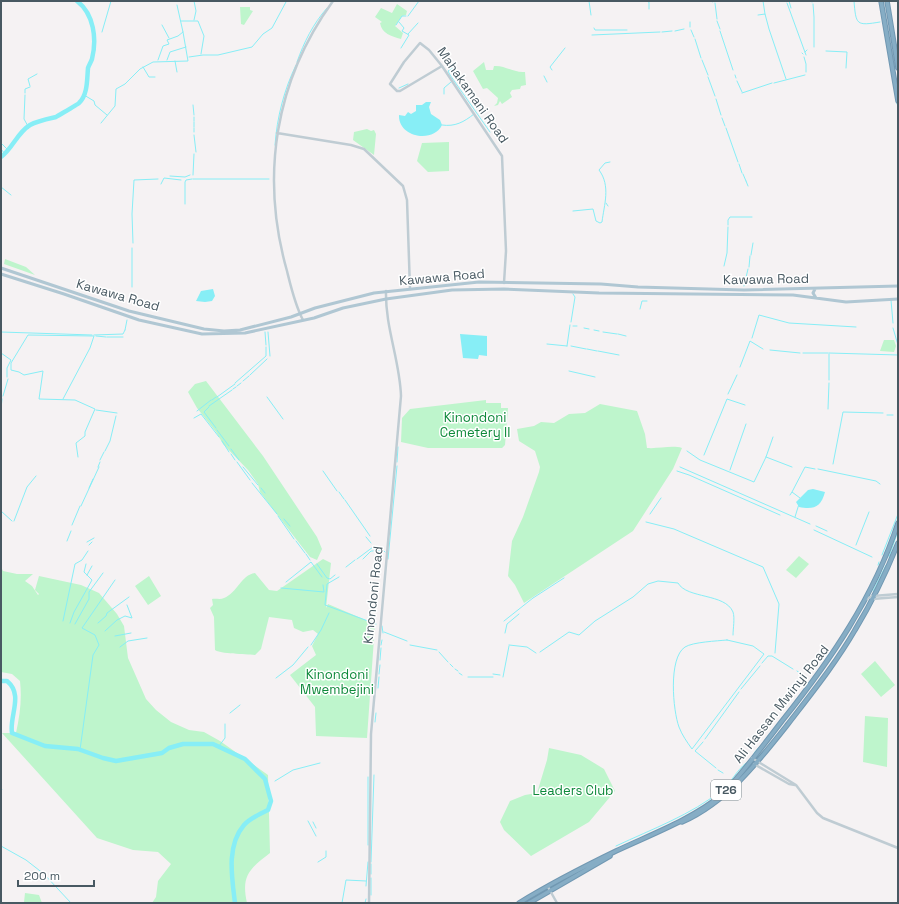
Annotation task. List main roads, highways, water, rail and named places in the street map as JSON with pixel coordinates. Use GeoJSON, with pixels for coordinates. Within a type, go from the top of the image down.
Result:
{"type":"FeatureCollection","features":[{"type":"Feature","properties":{"kind":"highway"},"geometry":{"type":"LineString","coordinates":[[881,1],[898,101]]}},
{"type":"Feature","properties":{"kind":"highway"},"geometry":{"type":"LineString","coordinates":[[887,1],[898,68]]}},
{"type":"Feature","properties":{"kind":"highway","name":"Ali Hassan Mwinyi Road"},"geometry":{"type":"LineString","coordinates":[[519,903],[551,891],[616,851],[681,821],[710,804],[726,789],[816,678],[866,599],[898,523]]}},
{"type":"Feature","properties":{"kind":"highway","name":"Ali Hassan Mwinyi Road"},"geometry":{"type":"LineString","coordinates":[[529,903],[616,853],[687,820],[712,806],[725,796],[756,763],[820,682],[856,629],[873,598],[898,543]]}},
{"type":"Feature","properties":{"kind":"main road","name":"Kawawa Road"},"geometry":{"type":"LineString","coordinates":[[1,268],[123,309],[210,330],[240,330],[355,297],[386,291],[479,282],[601,284],[638,287],[744,290],[898,286]]}},
{"type":"Feature","properties":{"kind":"main road","name":"Kawawa Road"},"geometry":{"type":"LineString","coordinates":[[1,274],[139,320],[197,334],[245,333],[314,318],[343,308],[386,299],[452,290],[504,289],[599,294],[793,295],[846,302],[898,299]]}},
{"type":"Feature","properties":{"kind":"main road"},"geometry":{"type":"LineString","coordinates":[[816,288],[813,294],[818,299]]}},
{"type":"Feature","properties":{"kind":"water"},"geometry":{"type":"Polygon","coordinates":[[[426,102],[431,102],[429,107],[431,114],[440,120],[442,125],[438,131],[431,135],[424,136],[410,133],[404,129],[400,123],[399,115],[405,116],[408,112],[411,114],[416,111],[416,105],[422,105],[426,102]]]}},
{"type":"Feature","properties":{"kind":"water"},"geometry":{"type":"Polygon","coordinates":[[[213,289],[215,296],[212,301],[196,301],[201,291],[213,289]]]}},
{"type":"Feature","properties":{"kind":"water"},"geometry":{"type":"Polygon","coordinates":[[[460,334],[487,336],[487,356],[479,355],[478,359],[463,358],[460,334]]]}},
{"type":"Feature","properties":{"kind":"water"},"geometry":{"type":"Polygon","coordinates":[[[813,489],[825,492],[819,504],[813,508],[799,507],[796,502],[808,490],[813,489]]]}},
{"type":"Feature","properties":{"kind":"waterway"},"geometry":{"type":"LineString","coordinates":[[1,157],[18,136],[30,125],[42,120],[56,117],[79,103],[84,96],[88,68],[92,59],[94,35],[91,20],[83,6],[77,1]]}},
{"type":"Feature","properties":{"kind":"waterway"},"geometry":{"type":"LineString","coordinates":[[102,32],[111,1]]}},
{"type":"Feature","properties":{"kind":"waterway"},"geometry":{"type":"LineString","coordinates":[[194,1],[196,11],[194,20]]}},
{"type":"Feature","properties":{"kind":"waterway"},"geometry":{"type":"LineString","coordinates":[[408,16],[419,1]]}},
{"type":"Feature","properties":{"kind":"waterway"},"geometry":{"type":"LineString","coordinates":[[589,1],[591,15]]}},
{"type":"Feature","properties":{"kind":"waterway"},"geometry":{"type":"LineString","coordinates":[[646,1],[649,2],[649,9]]}},
{"type":"Feature","properties":{"kind":"waterway"},"geometry":{"type":"LineString","coordinates":[[694,1],[706,1]]}},
{"type":"Feature","properties":{"kind":"waterway"},"geometry":{"type":"LineString","coordinates":[[763,1],[765,14]]}},
{"type":"Feature","properties":{"kind":"waterway"},"geometry":{"type":"LineString","coordinates":[[789,1],[791,8]]}},
{"type":"Feature","properties":{"kind":"waterway"},"geometry":{"type":"LineString","coordinates":[[854,1],[856,15],[859,22],[866,24],[880,22]]}},
{"type":"Feature","properties":{"kind":"waterway"},"geometry":{"type":"LineString","coordinates":[[189,57],[218,55],[252,47],[263,34],[272,28],[286,2]]}},
{"type":"Feature","properties":{"kind":"waterway"},"geometry":{"type":"LineString","coordinates":[[715,3],[717,19]]}},
{"type":"Feature","properties":{"kind":"waterway"},"geometry":{"type":"LineString","coordinates":[[787,3],[806,55]]}},
{"type":"Feature","properties":{"kind":"waterway"},"geometry":{"type":"LineString","coordinates":[[813,4],[814,47]]}},
{"type":"Feature","properties":{"kind":"waterway"},"geometry":{"type":"LineString","coordinates":[[158,60],[163,46],[169,44],[167,40],[178,36],[183,32],[177,5]]}},
{"type":"Feature","properties":{"kind":"waterway"},"geometry":{"type":"LineString","coordinates":[[297,62],[309,34],[317,20],[327,8]]}},
{"type":"Feature","properties":{"kind":"waterway"},"geometry":{"type":"LineString","coordinates":[[758,15],[765,14],[786,79]]}},
{"type":"Feature","properties":{"kind":"waterway"},"geometry":{"type":"LineString","coordinates":[[396,25],[402,16],[406,16]]}},
{"type":"Feature","properties":{"kind":"waterway"},"geometry":{"type":"LineString","coordinates":[[181,21],[198,21],[204,36],[201,54]]}},
{"type":"Feature","properties":{"kind":"waterway"},"geometry":{"type":"LineString","coordinates":[[717,21],[720,29]]}},
{"type":"Feature","properties":{"kind":"waterway"},"geometry":{"type":"LineString","coordinates":[[399,22],[404,28],[402,31],[409,35],[401,48]]}},
{"type":"Feature","properties":{"kind":"waterway"},"geometry":{"type":"LineString","coordinates":[[690,22],[690,27]]}},
{"type":"Feature","properties":{"kind":"waterway"},"geometry":{"type":"LineString","coordinates":[[408,34],[418,23]]}},
{"type":"Feature","properties":{"kind":"waterway"},"geometry":{"type":"LineString","coordinates":[[162,25],[169,38]]}},
{"type":"Feature","properties":{"kind":"waterway"},"geometry":{"type":"LineString","coordinates":[[594,28],[595,30],[627,30]]}},
{"type":"Feature","properties":{"kind":"waterway"},"geometry":{"type":"LineString","coordinates":[[675,31],[684,29]]}},
{"type":"Feature","properties":{"kind":"waterway"},"geometry":{"type":"LineString","coordinates":[[691,30],[694,37]]}},
{"type":"Feature","properties":{"kind":"waterway"},"geometry":{"type":"LineString","coordinates":[[662,32],[672,31]]}},
{"type":"Feature","properties":{"kind":"waterway"},"geometry":{"type":"LineString","coordinates":[[720,31],[733,70]]}},
{"type":"Feature","properties":{"kind":"waterway"},"geometry":{"type":"LineString","coordinates":[[101,123],[115,106],[116,89],[125,84],[140,69],[153,62],[188,61],[183,32]]}},
{"type":"Feature","properties":{"kind":"waterway"},"geometry":{"type":"LineString","coordinates":[[592,35],[660,32]]}},
{"type":"Feature","properties":{"kind":"waterway"},"geometry":{"type":"LineString","coordinates":[[695,39],[701,58]]}},
{"type":"Feature","properties":{"kind":"waterway"},"geometry":{"type":"LineString","coordinates":[[167,60],[170,52],[186,47]]}},
{"type":"Feature","properties":{"kind":"waterway"},"geometry":{"type":"LineString","coordinates":[[552,70],[550,67],[565,48]]}},
{"type":"Feature","properties":{"kind":"waterway"},"geometry":{"type":"LineString","coordinates":[[826,51],[847,52],[846,68]]}},
{"type":"Feature","properties":{"kind":"waterway"},"geometry":{"type":"LineString","coordinates":[[804,57],[806,72]]}},
{"type":"Feature","properties":{"kind":"waterway"},"geometry":{"type":"LineString","coordinates":[[702,60],[708,75]]}},
{"type":"Feature","properties":{"kind":"waterway"},"geometry":{"type":"LineString","coordinates":[[175,61],[177,72]]}},
{"type":"Feature","properties":{"kind":"waterway"},"geometry":{"type":"LineString","coordinates":[[275,145],[277,124],[282,104],[296,65]]}},
{"type":"Feature","properties":{"kind":"waterway"},"geometry":{"type":"LineString","coordinates":[[143,67],[149,77],[155,77]]}},
{"type":"Feature","properties":{"kind":"waterway"},"geometry":{"type":"LineString","coordinates":[[453,68],[448,71],[450,75],[490,132]]}},
{"type":"Feature","properties":{"kind":"waterway"},"geometry":{"type":"LineString","coordinates":[[30,86],[28,79],[37,74]]}},
{"type":"Feature","properties":{"kind":"waterway"},"geometry":{"type":"LineString","coordinates":[[774,83],[805,75]]}},
{"type":"Feature","properties":{"kind":"waterway"},"geometry":{"type":"LineString","coordinates":[[544,76],[547,82]]}},
{"type":"Feature","properties":{"kind":"waterway"},"geometry":{"type":"LineString","coordinates":[[708,77],[715,96]]}},
{"type":"Feature","properties":{"kind":"waterway"},"geometry":{"type":"LineString","coordinates":[[737,81],[742,92]]}},
{"type":"Feature","properties":{"kind":"waterway"},"geometry":{"type":"LineString","coordinates":[[444,94],[444,88],[451,82]]}},
{"type":"Feature","properties":{"kind":"waterway"},"geometry":{"type":"LineString","coordinates":[[742,93],[772,83]]}},
{"type":"Feature","properties":{"kind":"waterway"},"geometry":{"type":"LineString","coordinates":[[399,88],[408,84]]}},
{"type":"Feature","properties":{"kind":"waterway"},"geometry":{"type":"LineString","coordinates":[[25,93],[25,89],[30,87]]}},
{"type":"Feature","properties":{"kind":"waterway"},"geometry":{"type":"LineString","coordinates":[[25,95],[24,119],[29,128],[26,129]]}},
{"type":"Feature","properties":{"kind":"waterway"},"geometry":{"type":"LineString","coordinates":[[84,95],[94,101],[95,105],[107,115]]}},
{"type":"Feature","properties":{"kind":"waterway"},"geometry":{"type":"LineString","coordinates":[[716,99],[721,115]]}},
{"type":"Feature","properties":{"kind":"waterway"},"geometry":{"type":"LineString","coordinates":[[897,103],[898,108]]}},
{"type":"Feature","properties":{"kind":"waterway"},"geometry":{"type":"LineString","coordinates":[[193,105],[194,115]]}},
{"type":"Feature","properties":{"kind":"waterway"},"geometry":{"type":"LineString","coordinates":[[442,125],[459,123],[474,114]]}},
{"type":"Feature","properties":{"kind":"waterway"},"geometry":{"type":"LineString","coordinates":[[722,118],[725,126]]}},
{"type":"Feature","properties":{"kind":"waterway"},"geometry":{"type":"LineString","coordinates":[[194,122],[194,127]]}},
{"type":"Feature","properties":{"kind":"waterway"},"geometry":{"type":"LineString","coordinates":[[726,128],[738,162]]}},
{"type":"Feature","properties":{"kind":"waterway"},"geometry":{"type":"LineString","coordinates":[[194,135],[196,152]]}},
{"type":"Feature","properties":{"kind":"waterway"},"geometry":{"type":"LineString","coordinates":[[1,143],[8,150]]}},
{"type":"Feature","properties":{"kind":"waterway"},"geometry":{"type":"LineString","coordinates":[[1,149],[5,154]]}},
{"type":"Feature","properties":{"kind":"waterway"},"geometry":{"type":"LineString","coordinates":[[193,175],[194,154]]}},
{"type":"Feature","properties":{"kind":"waterway"},"geometry":{"type":"LineString","coordinates":[[573,211],[593,209],[596,221],[600,223],[602,222],[606,189],[603,176],[599,170],[605,163],[610,162]]}},
{"type":"Feature","properties":{"kind":"waterway"},"geometry":{"type":"LineString","coordinates":[[739,164],[742,173]]}},
{"type":"Feature","properties":{"kind":"waterway"},"geometry":{"type":"LineString","coordinates":[[743,174],[746,181]]}},
{"type":"Feature","properties":{"kind":"waterway"},"geometry":{"type":"LineString","coordinates":[[170,176],[185,177],[190,175]]}},
{"type":"Feature","properties":{"kind":"waterway"},"geometry":{"type":"LineString","coordinates":[[161,184],[164,178],[181,180]]}},
{"type":"Feature","properties":{"kind":"waterway"},"geometry":{"type":"LineString","coordinates":[[133,243],[132,214],[134,180],[158,179]]}},
{"type":"Feature","properties":{"kind":"waterway"},"geometry":{"type":"LineString","coordinates":[[185,204],[185,182],[186,180],[192,179]]}},
{"type":"Feature","properties":{"kind":"waterway"},"geometry":{"type":"LineString","coordinates":[[193,179],[269,179]]}},
{"type":"Feature","properties":{"kind":"waterway"},"geometry":{"type":"LineString","coordinates":[[746,181],[748,186]]}},
{"type":"Feature","properties":{"kind":"waterway"},"geometry":{"type":"LineString","coordinates":[[1,187],[11,195]]}},
{"type":"Feature","properties":{"kind":"waterway"},"geometry":{"type":"LineString","coordinates":[[728,225],[728,220],[730,217],[752,217]]}},
{"type":"Feature","properties":{"kind":"waterway"},"geometry":{"type":"LineString","coordinates":[[724,266],[727,253],[728,227]]}},
{"type":"Feature","properties":{"kind":"waterway"},"geometry":{"type":"LineString","coordinates":[[751,255],[753,243]]}},
{"type":"Feature","properties":{"kind":"waterway"},"geometry":{"type":"LineString","coordinates":[[132,248],[132,287]]}},
{"type":"Feature","properties":{"kind":"waterway"},"geometry":{"type":"LineString","coordinates":[[749,267],[750,256]]}},
{"type":"Feature","properties":{"kind":"waterway"},"geometry":{"type":"LineString","coordinates":[[744,286],[748,269]]}},
{"type":"Feature","properties":{"kind":"waterway"},"geometry":{"type":"LineString","coordinates":[[571,322],[575,297],[573,294]]}},
{"type":"Feature","properties":{"kind":"waterway"},"geometry":{"type":"LineString","coordinates":[[891,300],[893,323]]}},
{"type":"Feature","properties":{"kind":"waterway"},"geometry":{"type":"LineString","coordinates":[[640,309],[642,301],[647,301]]}},
{"type":"Feature","properties":{"kind":"waterway"},"geometry":{"type":"LineString","coordinates":[[752,338],[759,315],[789,323],[856,327]]}},
{"type":"Feature","properties":{"kind":"waterway"},"geometry":{"type":"LineString","coordinates":[[125,330],[127,320]]}},
{"type":"Feature","properties":{"kind":"waterway"},"geometry":{"type":"LineString","coordinates":[[567,346],[570,325]]}},
{"type":"Feature","properties":{"kind":"waterway"},"geometry":{"type":"LineString","coordinates":[[584,328],[589,329]]}},
{"type":"Feature","properties":{"kind":"waterway"},"geometry":{"type":"LineString","coordinates":[[893,328],[898,345]]}},
{"type":"Feature","properties":{"kind":"waterway"},"geometry":{"type":"LineString","coordinates":[[94,335],[123,334],[125,330]]}},
{"type":"Feature","properties":{"kind":"waterway"},"geometry":{"type":"LineString","coordinates":[[594,330],[599,331]]}},
{"type":"Feature","properties":{"kind":"waterway"},"geometry":{"type":"LineString","coordinates":[[1,332],[92,335]]}},
{"type":"Feature","properties":{"kind":"waterway"},"geometry":{"type":"LineString","coordinates":[[265,332],[266,345]]}},
{"type":"Feature","properties":{"kind":"waterway"},"geometry":{"type":"LineString","coordinates":[[268,332],[270,356]]}},
{"type":"Feature","properties":{"kind":"waterway"},"geometry":{"type":"LineString","coordinates":[[603,332],[617,334]]}},
{"type":"Feature","properties":{"kind":"waterway"},"geometry":{"type":"LineString","coordinates":[[618,334],[626,336]]}},
{"type":"Feature","properties":{"kind":"waterway"},"geometry":{"type":"LineString","coordinates":[[63,399],[90,348],[94,336],[28,335],[11,363],[11,370],[24,375],[43,371],[39,399],[75,400],[95,409],[85,432],[85,436],[76,443],[78,457]]}},
{"type":"Feature","properties":{"kind":"waterway"},"geometry":{"type":"LineString","coordinates":[[96,336],[106,337]]}},
{"type":"Feature","properties":{"kind":"waterway"},"geometry":{"type":"LineString","coordinates":[[107,337],[123,337]]}},
{"type":"Feature","properties":{"kind":"waterway"},"geometry":{"type":"LineString","coordinates":[[740,367],[750,341],[763,349]]}},
{"type":"Feature","properties":{"kind":"waterway"},"geometry":{"type":"LineString","coordinates":[[547,344],[567,346]]}},
{"type":"Feature","properties":{"kind":"waterway"},"geometry":{"type":"LineString","coordinates":[[571,346],[586,349]]}},
{"type":"Feature","properties":{"kind":"waterway"},"geometry":{"type":"LineString","coordinates":[[235,383],[266,356],[266,347]]}},
{"type":"Feature","properties":{"kind":"waterway"},"geometry":{"type":"LineString","coordinates":[[587,349],[597,351]]}},
{"type":"Feature","properties":{"kind":"waterway"},"geometry":{"type":"LineString","coordinates":[[770,350],[800,353]]}},
{"type":"Feature","properties":{"kind":"waterway"},"geometry":{"type":"LineString","coordinates":[[598,351],[619,355]]}},
{"type":"Feature","properties":{"kind":"waterway"},"geometry":{"type":"LineString","coordinates":[[1,353],[11,360],[7,368],[7,377]]}},
{"type":"Feature","properties":{"kind":"waterway"},"geometry":{"type":"LineString","coordinates":[[803,353],[828,353]]}},
{"type":"Feature","properties":{"kind":"waterway"},"geometry":{"type":"LineString","coordinates":[[829,353],[898,355]]}},
{"type":"Feature","properties":{"kind":"waterway"},"geometry":{"type":"LineString","coordinates":[[829,354],[829,380]]}},
{"type":"Feature","properties":{"kind":"waterway"},"geometry":{"type":"LineString","coordinates":[[250,375],[267,359]]}},
{"type":"Feature","properties":{"kind":"waterway"},"geometry":{"type":"LineString","coordinates":[[569,371],[595,377]]}},
{"type":"Feature","properties":{"kind":"waterway"},"geometry":{"type":"LineString","coordinates":[[728,394],[737,375]]}},
{"type":"Feature","properties":{"kind":"waterway"},"geometry":{"type":"LineString","coordinates":[[243,381],[249,376]]}},
{"type":"Feature","properties":{"kind":"waterway"},"geometry":{"type":"LineString","coordinates":[[3,396],[8,379]]}},
{"type":"Feature","properties":{"kind":"waterway"},"geometry":{"type":"LineString","coordinates":[[237,386],[241,383]]}},
{"type":"Feature","properties":{"kind":"waterway"},"geometry":{"type":"LineString","coordinates":[[828,409],[829,383]]}},
{"type":"Feature","properties":{"kind":"waterway"},"geometry":{"type":"LineString","coordinates":[[217,397],[235,384]]}},
{"type":"Feature","properties":{"kind":"waterway"},"geometry":{"type":"LineString","coordinates":[[209,406],[232,390]]}},
{"type":"Feature","properties":{"kind":"waterway"},"geometry":{"type":"LineString","coordinates":[[212,400],[216,397]]}},
{"type":"Feature","properties":{"kind":"waterway"},"geometry":{"type":"LineString","coordinates":[[267,397],[283,419]]}},
{"type":"Feature","properties":{"kind":"waterway"},"geometry":{"type":"LineString","coordinates":[[1,409],[2,399]]}},
{"type":"Feature","properties":{"kind":"waterway"},"geometry":{"type":"LineString","coordinates":[[704,455],[727,399],[745,405]]}},
{"type":"Feature","properties":{"kind":"waterway"},"geometry":{"type":"LineString","coordinates":[[197,411],[211,400]]}},
{"type":"Feature","properties":{"kind":"waterway"},"geometry":{"type":"LineString","coordinates":[[209,407],[204,412],[216,428]]}},
{"type":"Feature","properties":{"kind":"waterway"},"geometry":{"type":"LineString","coordinates":[[1,410],[1,418]]}},
{"type":"Feature","properties":{"kind":"waterway"},"geometry":{"type":"LineString","coordinates":[[96,410],[117,413]]}},
{"type":"Feature","properties":{"kind":"waterway"},"geometry":{"type":"LineString","coordinates":[[833,464],[843,412],[883,413]]}},
{"type":"Feature","properties":{"kind":"waterway"},"geometry":{"type":"LineString","coordinates":[[194,418],[201,414],[219,437]]}},
{"type":"Feature","properties":{"kind":"waterway"},"geometry":{"type":"LineString","coordinates":[[887,415],[893,415]]}},
{"type":"Feature","properties":{"kind":"waterway"},"geometry":{"type":"LineString","coordinates":[[105,451],[110,441],[116,416]]}},
{"type":"Feature","properties":{"kind":"waterway"},"geometry":{"type":"LineString","coordinates":[[1,419],[1,424]]}},
{"type":"Feature","properties":{"kind":"waterway"},"geometry":{"type":"LineString","coordinates":[[730,470],[746,424]]}},
{"type":"Feature","properties":{"kind":"waterway"},"geometry":{"type":"LineString","coordinates":[[217,430],[229,446]]}},
{"type":"Feature","properties":{"kind":"waterway"},"geometry":{"type":"LineString","coordinates":[[687,451],[700,460],[754,482],[766,457],[773,437]]}},
{"type":"Feature","properties":{"kind":"waterway"},"geometry":{"type":"LineString","coordinates":[[222,441],[229,452]]}},
{"type":"Feature","properties":{"kind":"waterway"},"geometry":{"type":"LineString","coordinates":[[397,462],[398,447]]}},
{"type":"Feature","properties":{"kind":"waterway"},"geometry":{"type":"LineString","coordinates":[[231,449],[239,460]]}},
{"type":"Feature","properties":{"kind":"waterway"},"geometry":{"type":"LineString","coordinates":[[100,460],[104,452]]}},
{"type":"Feature","properties":{"kind":"waterway"},"geometry":{"type":"LineString","coordinates":[[231,454],[235,460]]}},
{"type":"Feature","properties":{"kind":"waterway"},"geometry":{"type":"LineString","coordinates":[[766,457],[792,467]]}},
{"type":"Feature","properties":{"kind":"waterway"},"geometry":{"type":"LineString","coordinates":[[98,467],[100,462]]}},
{"type":"Feature","properties":{"kind":"waterway"},"geometry":{"type":"LineString","coordinates":[[237,462],[250,480]]}},
{"type":"Feature","properties":{"kind":"waterway"},"geometry":{"type":"LineString","coordinates":[[388,559],[397,466]]}},
{"type":"Feature","properties":{"kind":"waterway"},"geometry":{"type":"LineString","coordinates":[[81,506],[99,467]]}},
{"type":"Feature","properties":{"kind":"waterway"},"geometry":{"type":"LineString","coordinates":[[243,467],[258,485]]}},
{"type":"Feature","properties":{"kind":"waterway"},"geometry":{"type":"LineString","coordinates":[[680,467],[810,524]]}},
{"type":"Feature","properties":{"kind":"waterway"},"geometry":{"type":"LineString","coordinates":[[792,492],[805,467],[815,469]]}},
{"type":"Feature","properties":{"kind":"waterway"},"geometry":{"type":"LineString","coordinates":[[818,469],[876,481],[880,484]]}},
{"type":"Feature","properties":{"kind":"waterway"},"geometry":{"type":"LineString","coordinates":[[323,471],[337,491]]}},
{"type":"Feature","properties":{"kind":"waterway"},"geometry":{"type":"LineString","coordinates":[[677,471],[780,515]]}},
{"type":"Feature","properties":{"kind":"waterway"},"geometry":{"type":"LineString","coordinates":[[14,521],[27,487],[36,476]]}},
{"type":"Feature","properties":{"kind":"waterway"},"geometry":{"type":"LineString","coordinates":[[89,488],[93,479]]}},
{"type":"Feature","properties":{"kind":"waterway"},"geometry":{"type":"LineString","coordinates":[[252,483],[277,514]]}},
{"type":"Feature","properties":{"kind":"waterway"},"geometry":{"type":"LineString","coordinates":[[261,488],[265,493]]}},
{"type":"Feature","properties":{"kind":"waterway"},"geometry":{"type":"LineString","coordinates":[[339,492],[344,499]]}},
{"type":"Feature","properties":{"kind":"waterway"},"geometry":{"type":"LineString","coordinates":[[790,495],[792,492],[800,498]]}},
{"type":"Feature","properties":{"kind":"waterway"},"geometry":{"type":"LineString","coordinates":[[650,514],[661,498]]}},
{"type":"Feature","properties":{"kind":"waterway"},"geometry":{"type":"LineString","coordinates":[[345,500],[370,536]]}},
{"type":"Feature","properties":{"kind":"waterway"},"geometry":{"type":"LineString","coordinates":[[795,517],[799,504]]}},
{"type":"Feature","properties":{"kind":"waterway"},"geometry":{"type":"LineString","coordinates":[[72,525],[80,506]]}},
{"type":"Feature","properties":{"kind":"waterway"},"geometry":{"type":"LineString","coordinates":[[1,511],[12,521]]}},
{"type":"Feature","properties":{"kind":"waterway"},"geometry":{"type":"LineString","coordinates":[[856,545],[869,512]]}},
{"type":"Feature","properties":{"kind":"waterway"},"geometry":{"type":"LineString","coordinates":[[882,555],[898,514]]}},
{"type":"Feature","properties":{"kind":"waterway"},"geometry":{"type":"LineString","coordinates":[[278,516],[294,539]]}},
{"type":"Feature","properties":{"kind":"waterway"},"geometry":{"type":"LineString","coordinates":[[284,519],[290,526]]}},
{"type":"Feature","properties":{"kind":"waterway"},"geometry":{"type":"LineString","coordinates":[[646,522],[674,529],[763,567],[779,604],[775,653]]}},
{"type":"Feature","properties":{"kind":"waterway"},"geometry":{"type":"LineString","coordinates":[[816,526],[827,531]]}},
{"type":"Feature","properties":{"kind":"waterway"},"geometry":{"type":"LineString","coordinates":[[814,530],[872,557]]}},
{"type":"Feature","properties":{"kind":"waterway"},"geometry":{"type":"LineString","coordinates":[[67,541],[71,531]]}},
{"type":"Feature","properties":{"kind":"waterway"},"geometry":{"type":"LineString","coordinates":[[889,557],[898,531]]}},
{"type":"Feature","properties":{"kind":"waterway"},"geometry":{"type":"LineString","coordinates":[[366,537],[371,543]]}},
{"type":"Feature","properties":{"kind":"waterway"},"geometry":{"type":"LineString","coordinates":[[87,542],[94,538]]}},
{"type":"Feature","properties":{"kind":"waterway"},"geometry":{"type":"LineString","coordinates":[[296,541],[305,553]]}},
{"type":"Feature","properties":{"kind":"waterway"},"geometry":{"type":"LineString","coordinates":[[89,545],[92,542]]}},
{"type":"Feature","properties":{"kind":"waterway"},"geometry":{"type":"LineString","coordinates":[[357,559],[373,547]]}},
{"type":"Feature","properties":{"kind":"waterway"},"geometry":{"type":"LineString","coordinates":[[374,550],[383,550],[385,552]]}},
{"type":"Feature","properties":{"kind":"waterway"},"geometry":{"type":"LineString","coordinates":[[63,621],[75,564],[82,560],[88,551]]}},
{"type":"Feature","properties":{"kind":"waterway"},"geometry":{"type":"LineString","coordinates":[[363,559],[371,551],[373,551]]}},
{"type":"Feature","properties":{"kind":"waterway"},"geometry":{"type":"LineString","coordinates":[[306,554],[310,560]]}},
{"type":"Feature","properties":{"kind":"waterway"},"geometry":{"type":"LineString","coordinates":[[346,567],[355,560]]}},
{"type":"Feature","properties":{"kind":"waterway"},"geometry":{"type":"LineString","coordinates":[[286,582],[311,562],[322,577]]}},
{"type":"Feature","properties":{"kind":"waterway"},"geometry":{"type":"LineString","coordinates":[[70,623],[74,612],[92,580],[84,572],[86,564]]}},
{"type":"Feature","properties":{"kind":"waterway"},"geometry":{"type":"LineString","coordinates":[[317,564],[327,578],[330,579],[335,575]]}},
{"type":"Feature","properties":{"kind":"waterway"},"geometry":{"type":"LineString","coordinates":[[873,591],[886,565]]}},
{"type":"Feature","properties":{"kind":"waterway"},"geometry":{"type":"LineString","coordinates":[[87,575],[92,566]]}},
{"type":"Feature","properties":{"kind":"waterway"},"geometry":{"type":"LineString","coordinates":[[75,624],[89,599],[89,592],[103,573]]}},
{"type":"Feature","properties":{"kind":"waterway"},"geometry":{"type":"LineString","coordinates":[[339,577],[327,584],[325,605],[376,624]]}},
{"type":"Feature","properties":{"kind":"waterway"},"geometry":{"type":"LineString","coordinates":[[504,621],[533,598],[564,578]]}},
{"type":"Feature","properties":{"kind":"waterway"},"geometry":{"type":"LineString","coordinates":[[80,750],[93,655],[99,645],[95,635],[82,628],[115,580]]}},
{"type":"Feature","properties":{"kind":"waterway"},"geometry":{"type":"LineString","coordinates":[[540,652],[569,632],[579,635],[595,621],[633,597],[648,584],[658,581],[678,583],[689,592],[714,599],[729,606],[734,614],[733,635]]}},
{"type":"Feature","properties":{"kind":"waterway"},"geometry":{"type":"LineString","coordinates":[[281,588],[324,592],[323,585]]}},
{"type":"Feature","properties":{"kind":"waterway"},"geometry":{"type":"LineString","coordinates":[[98,623],[106,616],[107,613],[129,597]]}},
{"type":"Feature","properties":{"kind":"waterway"},"geometry":{"type":"LineString","coordinates":[[105,631],[117,620],[125,616],[132,618],[127,605]]}},
{"type":"Feature","properties":{"kind":"waterway"},"geometry":{"type":"LineString","coordinates":[[311,645],[321,630],[329,613]]}},
{"type":"Feature","properties":{"kind":"waterway"},"geometry":{"type":"LineString","coordinates":[[505,633],[507,624],[519,614]]}},
{"type":"Feature","properties":{"kind":"waterway"},"geometry":{"type":"LineString","coordinates":[[382,626],[383,633]]}},
{"type":"Feature","properties":{"kind":"waterway"},"geometry":{"type":"LineString","coordinates":[[384,632],[407,641]]}},
{"type":"Feature","properties":{"kind":"waterway"},"geometry":{"type":"LineString","coordinates":[[115,636],[131,633]]}},
{"type":"Feature","properties":{"kind":"waterway"},"geometry":{"type":"LineString","coordinates":[[120,647],[128,641],[147,638]]}},
{"type":"Feature","properties":{"kind":"waterway"},"geometry":{"type":"LineString","coordinates":[[381,645],[382,640]]}},
{"type":"Feature","properties":{"kind":"waterway"},"geometry":{"type":"LineString","coordinates":[[727,640],[753,646],[764,654],[692,749],[679,727],[675,709],[673,685],[676,662],[680,653],[689,645],[727,640]]}},
{"type":"Feature","properties":{"kind":"waterway"},"geometry":{"type":"LineString","coordinates":[[410,645],[437,650]]}},
{"type":"Feature","properties":{"kind":"waterway"},"geometry":{"type":"LineString","coordinates":[[509,645],[527,647],[536,653]]}},
{"type":"Feature","properties":{"kind":"waterway"},"geometry":{"type":"LineString","coordinates":[[503,677],[509,646]]}},
{"type":"Feature","properties":{"kind":"waterway"},"geometry":{"type":"LineString","coordinates":[[276,678],[293,665],[308,647]]}},
{"type":"Feature","properties":{"kind":"waterway"},"geometry":{"type":"LineString","coordinates":[[380,660],[381,648]]}},
{"type":"Feature","properties":{"kind":"waterway"},"geometry":{"type":"LineString","coordinates":[[439,652],[448,662]]}},
{"type":"Feature","properties":{"kind":"waterway"},"geometry":{"type":"LineString","coordinates":[[762,663],[768,656],[772,656],[793,669]]}},
{"type":"Feature","properties":{"kind":"waterway"},"geometry":{"type":"LineString","coordinates":[[450,664],[453,667]]}},
{"type":"Feature","properties":{"kind":"waterway"},"geometry":{"type":"LineString","coordinates":[[379,674],[380,665]]}},
{"type":"Feature","properties":{"kind":"waterway"},"geometry":{"type":"LineString","coordinates":[[741,689],[760,666]]}},
{"type":"Feature","properties":{"kind":"waterway"},"geometry":{"type":"LineString","coordinates":[[797,671],[804,676],[808,684]]}},
{"type":"Feature","properties":{"kind":"waterway"},"geometry":{"type":"LineString","coordinates":[[493,674],[500,675]]}},
{"type":"Feature","properties":{"kind":"waterway"},"geometry":{"type":"LineString","coordinates":[[378,688],[379,677]]}},
{"type":"Feature","properties":{"kind":"waterway"},"geometry":{"type":"LineString","coordinates":[[468,677],[493,677]]}},
{"type":"Feature","properties":{"kind":"waterway"},"geometry":{"type":"LineString","coordinates":[[1,681],[7,681],[15,693],[12,733],[45,746],[78,749],[116,761],[162,753],[169,748],[183,744],[213,744],[245,759],[265,779],[271,801],[268,810],[252,818],[238,833],[232,852],[232,873],[235,903]]}},
{"type":"Feature","properties":{"kind":"waterway"},"geometry":{"type":"LineString","coordinates":[[705,739],[739,692]]}},
{"type":"Feature","properties":{"kind":"waterway"},"geometry":{"type":"LineString","coordinates":[[230,713],[240,705]]}},
{"type":"Feature","properties":{"kind":"waterway"},"geometry":{"type":"LineString","coordinates":[[375,722],[376,713]]}},
{"type":"Feature","properties":{"kind":"waterway"},"geometry":{"type":"LineString","coordinates":[[219,746],[225,738],[225,724]]}},
{"type":"Feature","properties":{"kind":"waterway"},"geometry":{"type":"LineString","coordinates":[[703,742],[695,751],[716,768]]}},
{"type":"Feature","properties":{"kind":"waterway"},"geometry":{"type":"LineString","coordinates":[[754,753],[760,746]]}},
{"type":"Feature","properties":{"kind":"waterway"},"geometry":{"type":"LineString","coordinates":[[275,781],[293,770],[320,763]]}},
{"type":"Feature","properties":{"kind":"waterway"},"geometry":{"type":"LineString","coordinates":[[616,846],[671,821],[710,799],[725,787],[746,763]]}},
{"type":"Feature","properties":{"kind":"waterway"},"geometry":{"type":"LineString","coordinates":[[718,770],[723,773]]}},
{"type":"Feature","properties":{"kind":"waterway"},"geometry":{"type":"LineString","coordinates":[[371,862],[374,775]]}},
{"type":"Feature","properties":{"kind":"waterway"},"geometry":{"type":"LineString","coordinates":[[368,777],[368,845]]}},
{"type":"Feature","properties":{"kind":"waterway"},"geometry":{"type":"LineString","coordinates":[[308,821],[316,836]]}},
{"type":"Feature","properties":{"kind":"waterway"},"geometry":{"type":"LineString","coordinates":[[313,822],[316,828]]}},
{"type":"Feature","properties":{"kind":"waterway"},"geometry":{"type":"LineString","coordinates":[[1,846],[26,860],[44,874],[71,903]]}},
{"type":"Feature","properties":{"kind":"waterway"},"geometry":{"type":"LineString","coordinates":[[318,862],[326,857],[326,851]]}},
{"type":"Feature","properties":{"kind":"waterway"},"geometry":{"type":"LineString","coordinates":[[366,886],[368,862]]}},
{"type":"Feature","properties":{"kind":"waterway"},"geometry":{"type":"LineString","coordinates":[[371,864],[371,874]]}},
{"type":"Feature","properties":{"kind":"waterway"},"geometry":{"type":"LineString","coordinates":[[371,878],[371,895]]}},
{"type":"Feature","properties":{"kind":"waterway"},"geometry":{"type":"LineString","coordinates":[[342,903],[346,880],[366,881]]}},
{"type":"Feature","properties":{"kind":"waterway"},"geometry":{"type":"LineString","coordinates":[[365,903],[366,899]]}},
{"type":"Feature","properties":{"kind":"park label","name":"Kinondoni Cemetery II"},"geometry":{"type":"Point","coordinates":[475,424]}},
{"type":"Feature","properties":{"kind":"park label","name":"Kinondoni Mwembejini"},"geometry":{"type":"Point","coordinates":[337,682]}},
{"type":"Feature","properties":{"kind":"park label","name":"Leaders Club"},"geometry":{"type":"Point","coordinates":[573,790]}}]}
